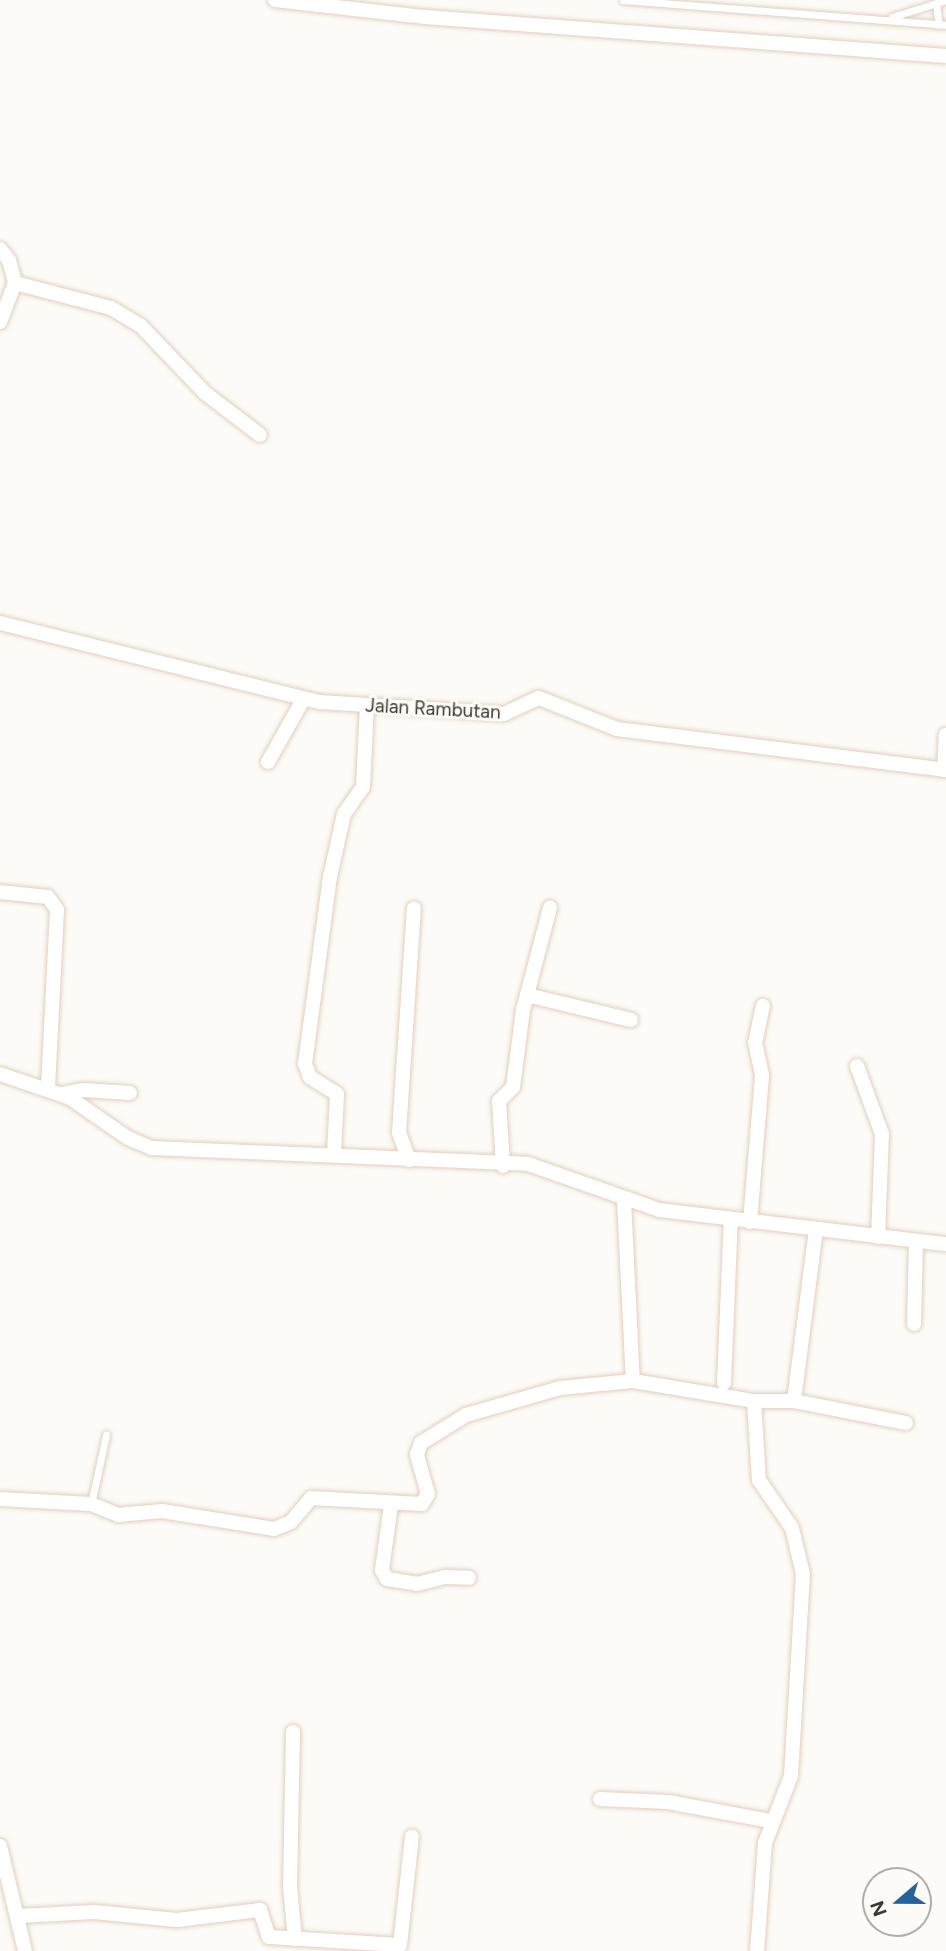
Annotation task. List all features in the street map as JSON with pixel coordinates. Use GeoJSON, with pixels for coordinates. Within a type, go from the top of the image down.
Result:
{"type":"FeatureCollection","features":[{"type":"Feature","properties":{"kind":"street"},"geometry":{"type":"LineString","coordinates":[[275,0],[946,56]]}},
{"type":"Feature","properties":{"kind":"street"},"geometry":{"type":"LineString","coordinates":[[0,249],[9,260],[15,283],[0,321]]}},
{"type":"Feature","properties":{"kind":"street"},"geometry":{"type":"LineString","coordinates":[[15,283],[111,308],[141,326],[205,393],[260,435]]}},
{"type":"Feature","properties":{"kind":"street","name":"Jalan Rambutan"},"geometry":{"type":"LineString","coordinates":[[0,623],[304,698],[367,706],[504,714],[543,698],[617,729],[945,770]]}},
{"type":"Feature","properties":{"kind":"street"},"geometry":{"type":"LineString","coordinates":[[268,762],[304,698]]}},
{"type":"Feature","properties":{"kind":"street"},"geometry":{"type":"LineString","coordinates":[[334,1154],[337,1094],[310,1077],[305,1064],[330,877],[344,814],[363,787],[367,706]]}},
{"type":"Feature","properties":{"kind":"street"},"geometry":{"type":"LineString","coordinates":[[945,770],[946,735]]}},
{"type":"Feature","properties":{"kind":"street"},"geometry":{"type":"LineString","coordinates":[[0,892],[48,897],[57,910],[48,1087]]}},
{"type":"Feature","properties":{"kind":"street"},"geometry":{"type":"LineString","coordinates":[[409,1160],[399,1133],[414,908]]}},
{"type":"Feature","properties":{"kind":"street"},"geometry":{"type":"LineString","coordinates":[[503,1166],[499,1101],[513,1087],[527,995],[550,908]]}},
{"type":"Feature","properties":{"kind":"street"},"geometry":{"type":"LineString","coordinates":[[527,995],[631,1020]]}},
{"type":"Feature","properties":{"kind":"street"},"geometry":{"type":"LineString","coordinates":[[750,1222],[762,1075],[755,1043],[763,1006]]}},
{"type":"Feature","properties":{"kind":"street"},"geometry":{"type":"LineString","coordinates":[[857,1066],[882,1134],[878,1237]]}},
{"type":"Feature","properties":{"kind":"street"},"geometry":{"type":"LineString","coordinates":[[0,1074],[48,1087],[128,1138],[152,1148],[334,1154],[538,1166],[624,1200],[659,1210],[946,1244]]}},
{"type":"Feature","properties":{"kind":"street"},"geometry":{"type":"LineString","coordinates":[[62,1094],[83,1090],[130,1093]]}},
{"type":"Feature","properties":{"kind":"street"},"geometry":{"type":"LineString","coordinates":[[624,1200],[633,1381]]}},
{"type":"Feature","properties":{"kind":"street"},"geometry":{"type":"LineString","coordinates":[[724,1383],[732,1219]]}},
{"type":"Feature","properties":{"kind":"street"},"geometry":{"type":"LineString","coordinates":[[794,1401],[816,1230]]}},
{"type":"Feature","properties":{"kind":"street"},"geometry":{"type":"LineString","coordinates":[[914,1324],[916,1241]]}},
{"type":"Feature","properties":{"kind":"street"},"geometry":{"type":"LineString","coordinates":[[0,1499],[91,1504],[118,1515],[162,1511],[268,1529],[291,1522],[312,1498],[413,1506],[425,1502],[427,1490],[417,1450],[454,1420],[560,1388],[633,1381],[754,1401],[794,1401],[906,1423]]}},
{"type":"Feature","properties":{"kind":"street"},"geometry":{"type":"LineString","coordinates":[[754,1401],[759,1479],[792,1528],[803,1574],[791,1776],[771,1821],[757,1951]]}},
{"type":"Feature","properties":{"kind":"street"},"geometry":{"type":"LineString","coordinates":[[391,1505],[384,1577],[417,1584],[445,1577],[469,1578]]}},
{"type":"Feature","properties":{"kind":"street"},"geometry":{"type":"LineString","coordinates":[[293,1732],[290,1886],[295,1938]]}},
{"type":"Feature","properties":{"kind":"street"},"geometry":{"type":"LineString","coordinates":[[600,1799],[668,1802],[771,1821]]}},
{"type":"Feature","properties":{"kind":"street"},"geometry":{"type":"LineString","coordinates":[[19,1916],[94,1912],[177,1920],[258,1910],[268,1937],[403,1944],[412,1837]]}},
{"type":"Feature","properties":{"kind":"street"},"geometry":{"type":"LineString","coordinates":[[0,1846],[4,1878],[19,1916],[25,1951]]}},
{"type":"Feature","properties":{"kind":"lane"},"geometry":{"type":"LineString","coordinates":[[623,0],[888,18],[943,25],[936,4]]}},
{"type":"Feature","properties":{"kind":"lane"},"geometry":{"type":"LineString","coordinates":[[888,18],[946,0]]}},
{"type":"Feature","properties":{"kind":"lane"},"geometry":{"type":"LineString","coordinates":[[91,1504],[106,1435]]}}]}
